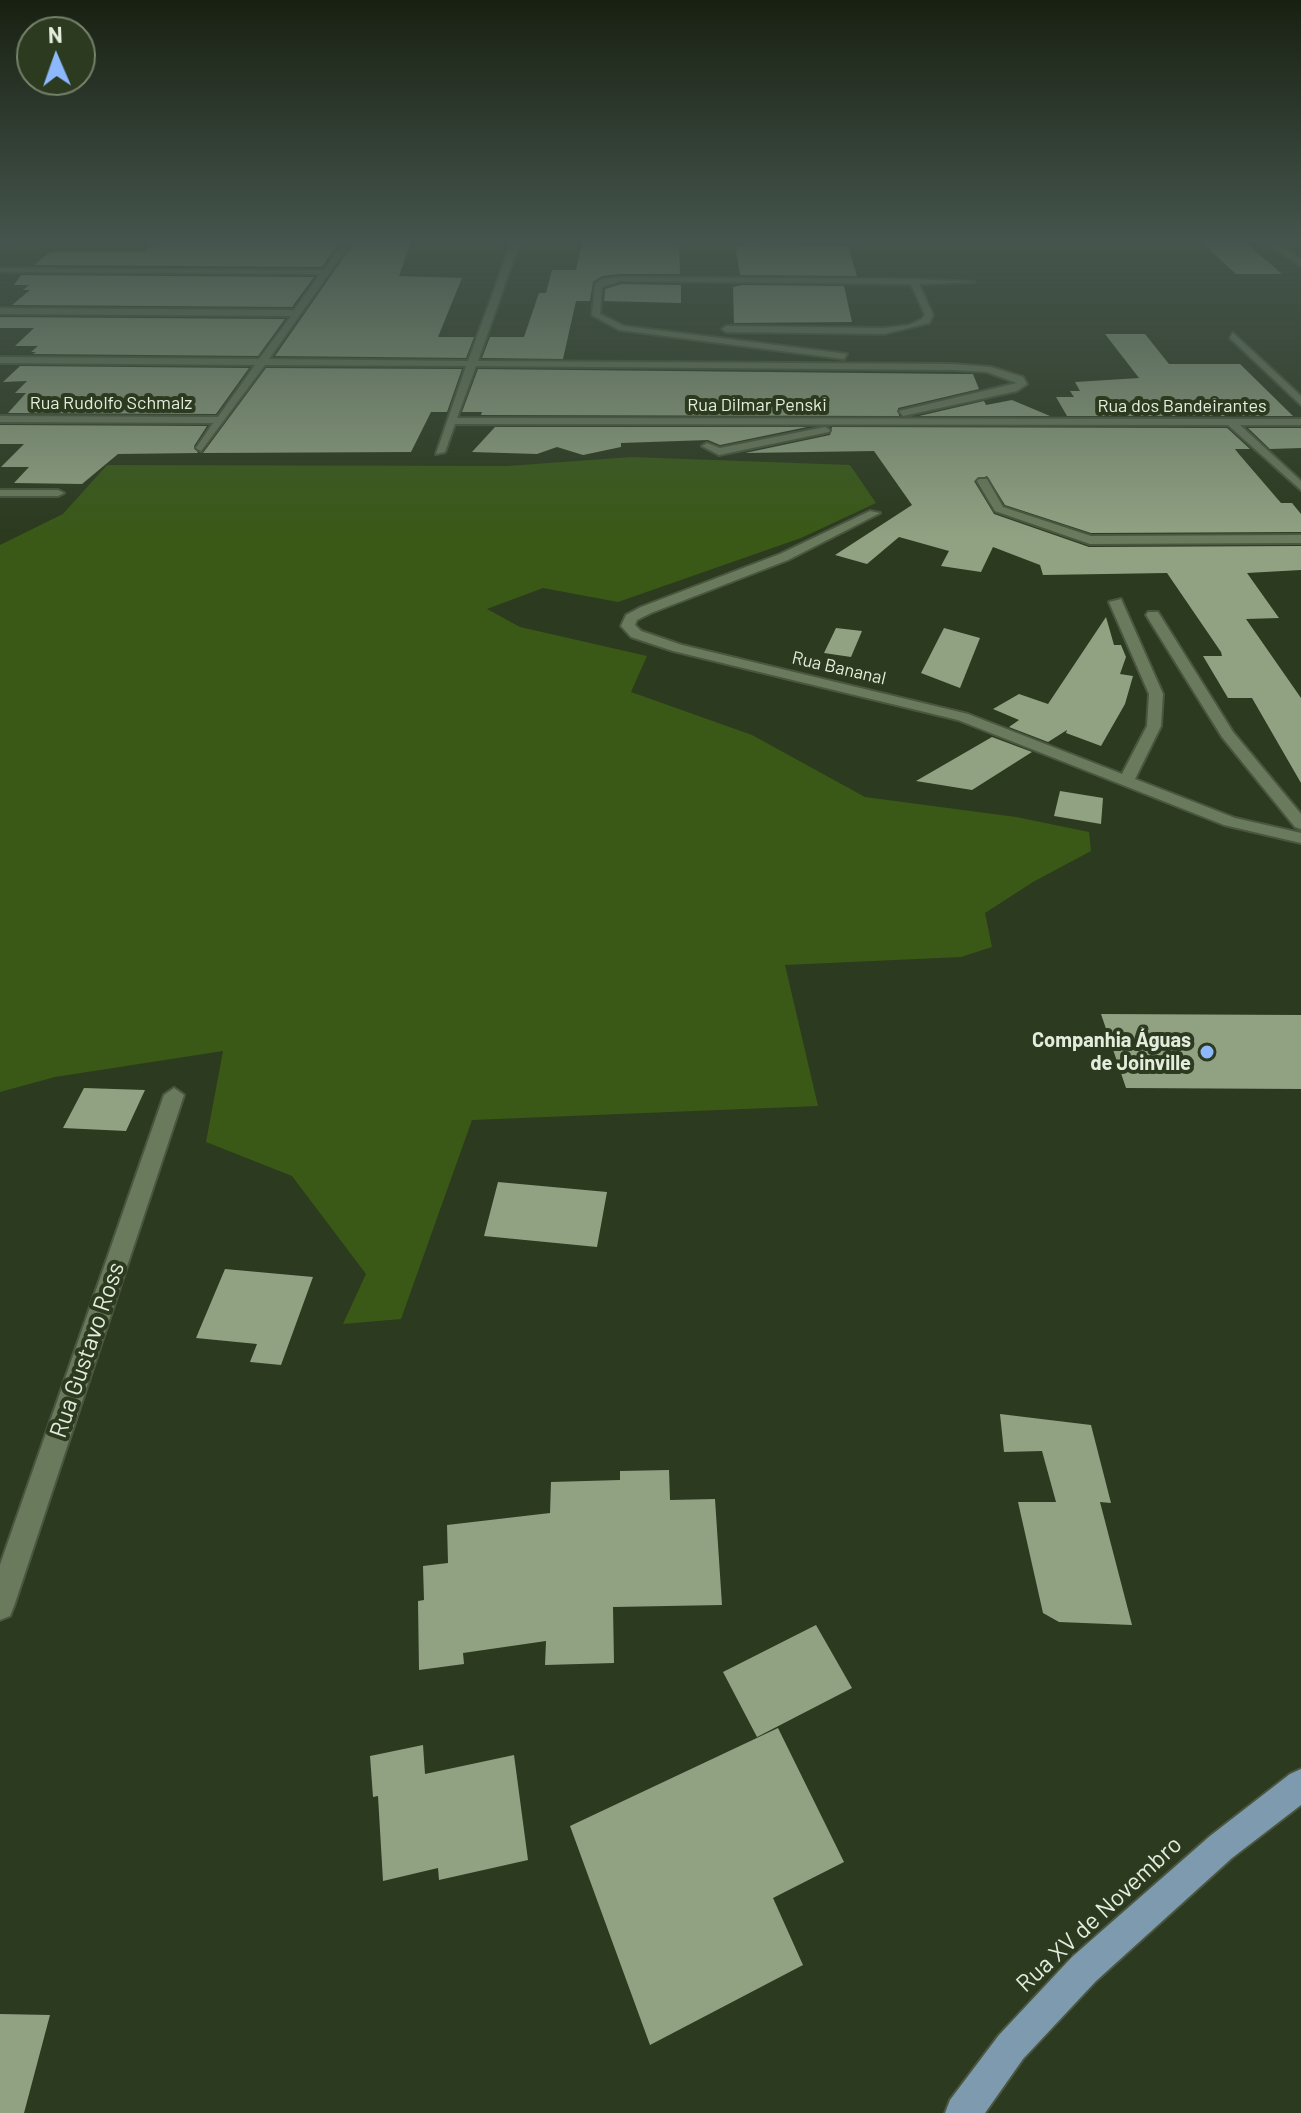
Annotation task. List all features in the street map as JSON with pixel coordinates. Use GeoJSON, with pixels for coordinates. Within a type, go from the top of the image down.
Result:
{"type":"FeatureCollection","features":[{"type":"Feature","properties":{"kind":"main road","name":"Rua XV de Novembro"},"geometry":{"type":"LineString","coordinates":[[963,2113],[1011,2047],[1084,1969],[1209,1857],[1301,1785]]}},
{"type":"Feature","properties":{"kind":"street"},"geometry":{"type":"LineString","coordinates":[[201,448],[278,340]]}},
{"type":"Feature","properties":{"kind":"street"},"geometry":{"type":"LineString","coordinates":[[440,452],[479,340]]}},
{"type":"Feature","properties":{"kind":"street"},"geometry":{"type":"LineString","coordinates":[[714,340],[903,366]]}},
{"type":"Feature","properties":{"kind":"street"},"geometry":{"type":"LineString","coordinates":[[736,340],[742,343]]}},
{"type":"Feature","properties":{"kind":"street"},"geometry":{"type":"LineString","coordinates":[[1237,340],[1301,402]]}},
{"type":"Feature","properties":{"kind":"street"},"geometry":{"type":"LineString","coordinates":[[0,360],[903,366],[976,368],[1020,379]]}},
{"type":"Feature","properties":{"kind":"street"},"geometry":{"type":"LineString","coordinates":[[898,405],[1020,379]]}},
{"type":"Feature","properties":{"kind":"street"},"geometry":{"type":"LineString","coordinates":[[883,409],[707,446],[719,452],[863,422],[1014,389],[1022,384],[1020,379]]}},
{"type":"Feature","properties":{"kind":"street","name":"Rua Rudolfo Schmalz"},"geometry":{"type":"LineString","coordinates":[[0,419],[221,420]]}},
{"type":"Feature","properties":{"kind":"street","name":"Rua Dilmar Penski"},"geometry":{"type":"LineString","coordinates":[[451,421],[1064,422]]}},
{"type":"Feature","properties":{"kind":"street","name":"Rua dos Bandeirantes"},"geometry":{"type":"LineString","coordinates":[[1064,422],[1301,422]]}},
{"type":"Feature","properties":{"kind":"street"},"geometry":{"type":"LineString","coordinates":[[1231,422],[1301,487]]}},
{"type":"Feature","properties":{"kind":"street"},"geometry":{"type":"LineString","coordinates":[[983,481],[999,509],[1090,540],[1301,539]]}},
{"type":"Feature","properties":{"kind":"street"},"geometry":{"type":"LineString","coordinates":[[0,493],[58,493]]}},
{"type":"Feature","properties":{"kind":"street","name":"Rua Bananal"},"geometry":{"type":"LineString","coordinates":[[874,513],[812,546],[646,610],[631,618],[628,626],[636,634],[678,648],[963,717],[1242,826],[1301,838]]}},
{"type":"Feature","properties":{"kind":"street"},"geometry":{"type":"LineString","coordinates":[[1116,602],[1156,694],[1154,726],[1126,781]]}},
{"type":"Feature","properties":{"kind":"street"},"geometry":{"type":"LineString","coordinates":[[1153,615],[1227,734],[1301,824]]}},
{"type":"Feature","properties":{"kind":"street","name":"Rua Gustavo Ross"},"geometry":{"type":"LineString","coordinates":[[0,1606],[174,1095]]}},
{"type":"Feature","properties":{"kind":"green space"},"geometry":{"type":"Polygon","coordinates":[[[631,457],[850,465],[876,503],[801,538],[618,602],[543,588],[487,609],[520,627],[647,656],[631,692],[752,735],[865,797],[1016,817],[1089,832],[1091,851],[1033,882],[985,913],[992,947],[961,957],[785,965],[818,1106],[472,1120],[401,1319],[343,1324],[366,1274],[292,1176],[206,1142],[223,1051],[55,1077],[0,1092],[0,545],[63,514],[107,465],[508,466],[631,457]]]}},
{"type":"Feature","properties":{"kind":"building"},"geometry":{"type":"Polygon","coordinates":[[[22,340],[270,340],[258,356],[33,354],[36,352],[31,352],[38,346],[15,346],[22,340]]]}},
{"type":"Feature","properties":{"kind":"building"},"geometry":{"type":"Polygon","coordinates":[[[286,340],[473,340],[466,358],[275,356],[286,340]]]}},
{"type":"Feature","properties":{"kind":"building"},"geometry":{"type":"Polygon","coordinates":[[[489,340],[567,340],[563,359],[482,358],[489,340]]]}},
{"type":"Feature","properties":{"kind":"building"},"geometry":{"type":"Polygon","coordinates":[[[1109,340],[1149,340],[1169,364],[1240,364],[1293,416],[1067,416],[1056,397],[1074,397],[1070,391],[1080,391],[1075,382],[1139,378],[1109,340]]]}},
{"type":"Feature","properties":{"kind":"building"},"geometry":{"type":"Polygon","coordinates":[[[20,366],[249,368],[216,414],[8,413],[26,393],[15,393],[27,381],[3,382],[20,366]]]}},
{"type":"Feature","properties":{"kind":"building"},"geometry":{"type":"Polygon","coordinates":[[[266,368],[462,369],[447,412],[431,412],[411,452],[203,453],[266,368]]]}},
{"type":"Feature","properties":{"kind":"building"},"geometry":{"type":"Polygon","coordinates":[[[478,369],[973,374],[979,389],[898,408],[899,416],[481,415],[482,412],[462,412],[478,369]]]}},
{"type":"Feature","properties":{"kind":"building"},"geometry":{"type":"Polygon","coordinates":[[[1012,400],[1050,416],[919,416],[984,401],[986,405],[1012,400]]]}},
{"type":"Feature","properties":{"kind":"building"},"geometry":{"type":"Polygon","coordinates":[[[0,425],[207,426],[194,446],[198,453],[118,454],[82,484],[14,483],[29,467],[1,467],[24,444],[0,444],[0,425]]]}},
{"type":"Feature","properties":{"kind":"building"},"geometry":{"type":"Polygon","coordinates":[[[495,427],[807,427],[720,445],[708,440],[621,443],[621,447],[583,455],[557,447],[537,454],[472,452],[495,427]]]}},
{"type":"Feature","properties":{"kind":"building"},"geometry":{"type":"Polygon","coordinates":[[[832,427],[1227,428],[1250,449],[1235,449],[1281,503],[1292,503],[1301,514],[1301,532],[1091,533],[1005,505],[987,476],[974,481],[994,514],[1089,547],[1301,546],[1301,570],[1247,573],[1279,618],[1246,619],[1301,698],[1301,783],[1252,698],[1228,698],[1203,656],[1222,656],[1221,652],[1167,573],[1043,575],[1040,565],[993,547],[981,572],[941,566],[949,551],[899,537],[867,564],[835,555],[912,505],[874,451],[745,453],[830,435],[832,427]]]}},
{"type":"Feature","properties":{"kind":"building"},"geometry":{"type":"Polygon","coordinates":[[[1248,428],[1301,428],[1301,448],[1270,449],[1248,428]]]}},
{"type":"Feature","properties":{"kind":"building"},"geometry":{"type":"Polygon","coordinates":[[[1106,617],[1114,645],[1121,645],[1126,657],[1120,674],[1133,676],[1125,704],[1101,746],[1066,733],[1067,730],[1048,742],[1009,727],[1019,720],[993,709],[1019,694],[1048,704],[1106,617]]]}},
{"type":"Feature","properties":{"kind":"building"},"geometry":{"type":"Polygon","coordinates":[[[836,628],[862,631],[851,657],[824,653],[836,628]]]}},
{"type":"Feature","properties":{"kind":"building"},"geometry":{"type":"Polygon","coordinates":[[[944,628],[980,638],[960,688],[921,673],[944,628]]]}},
{"type":"Feature","properties":{"kind":"building"},"geometry":{"type":"Polygon","coordinates":[[[992,737],[1032,752],[972,790],[916,781],[992,737]]]}},
{"type":"Feature","properties":{"kind":"building"},"geometry":{"type":"Polygon","coordinates":[[[1060,791],[1103,798],[1101,824],[1054,816],[1060,791]]]}},
{"type":"Feature","properties":{"kind":"building","name":"Companhia Águas de Joinville"},"geometry":{"type":"Polygon","coordinates":[[[1101,1014],[1301,1015],[1301,1089],[1126,1088],[1101,1014]]]}},
{"type":"Feature","properties":{"kind":"building"},"geometry":{"type":"Polygon","coordinates":[[[84,1088],[145,1090],[126,1131],[63,1128],[84,1088]]]}},
{"type":"Feature","properties":{"kind":"building"},"geometry":{"type":"Polygon","coordinates":[[[498,1182],[607,1192],[597,1247],[484,1236],[498,1182]]]}},
{"type":"Feature","properties":{"kind":"building"},"geometry":{"type":"Polygon","coordinates":[[[225,1269],[313,1277],[281,1365],[250,1362],[257,1344],[196,1338],[225,1269]]]}},
{"type":"Feature","properties":{"kind":"building"},"geometry":{"type":"Polygon","coordinates":[[[1000,1414],[1091,1425],[1111,1503],[1100,1502],[1132,1625],[1059,1622],[1043,1613],[1018,1502],[1056,1502],[1042,1451],[1004,1452],[1000,1414]]]}},
{"type":"Feature","properties":{"kind":"building"},"geometry":{"type":"Polygon","coordinates":[[[669,1470],[670,1500],[715,1499],[722,1605],[613,1607],[614,1663],[545,1665],[546,1641],[463,1653],[464,1664],[419,1670],[418,1601],[424,1600],[423,1566],[448,1563],[447,1525],[550,1513],[551,1482],[620,1480],[620,1471],[669,1470]]]}},
{"type":"Feature","properties":{"kind":"building"},"geometry":{"type":"Polygon","coordinates":[[[816,1625],[852,1688],[757,1737],[723,1672],[816,1625]]]}},
{"type":"Feature","properties":{"kind":"building"},"geometry":{"type":"Polygon","coordinates":[[[778,1728],[844,1862],[773,1898],[803,1965],[650,2045],[570,1826],[778,1728]]]}},
{"type":"Feature","properties":{"kind":"building"},"geometry":{"type":"Polygon","coordinates":[[[423,1745],[425,1774],[514,1755],[528,1860],[439,1880],[438,1868],[383,1881],[378,1796],[373,1797],[370,1756],[423,1745]]]}},
{"type":"Feature","properties":{"kind":"building"},"geometry":{"type":"Polygon","coordinates":[[[0,2014],[50,2015],[24,2113],[0,2113],[0,2014]]]}},
{"type":"Feature","properties":{"kind":"place","name":"Companhia Águas de Joinville"},"geometry":{"type":"Point","coordinates":[1207,1052]}}]}
